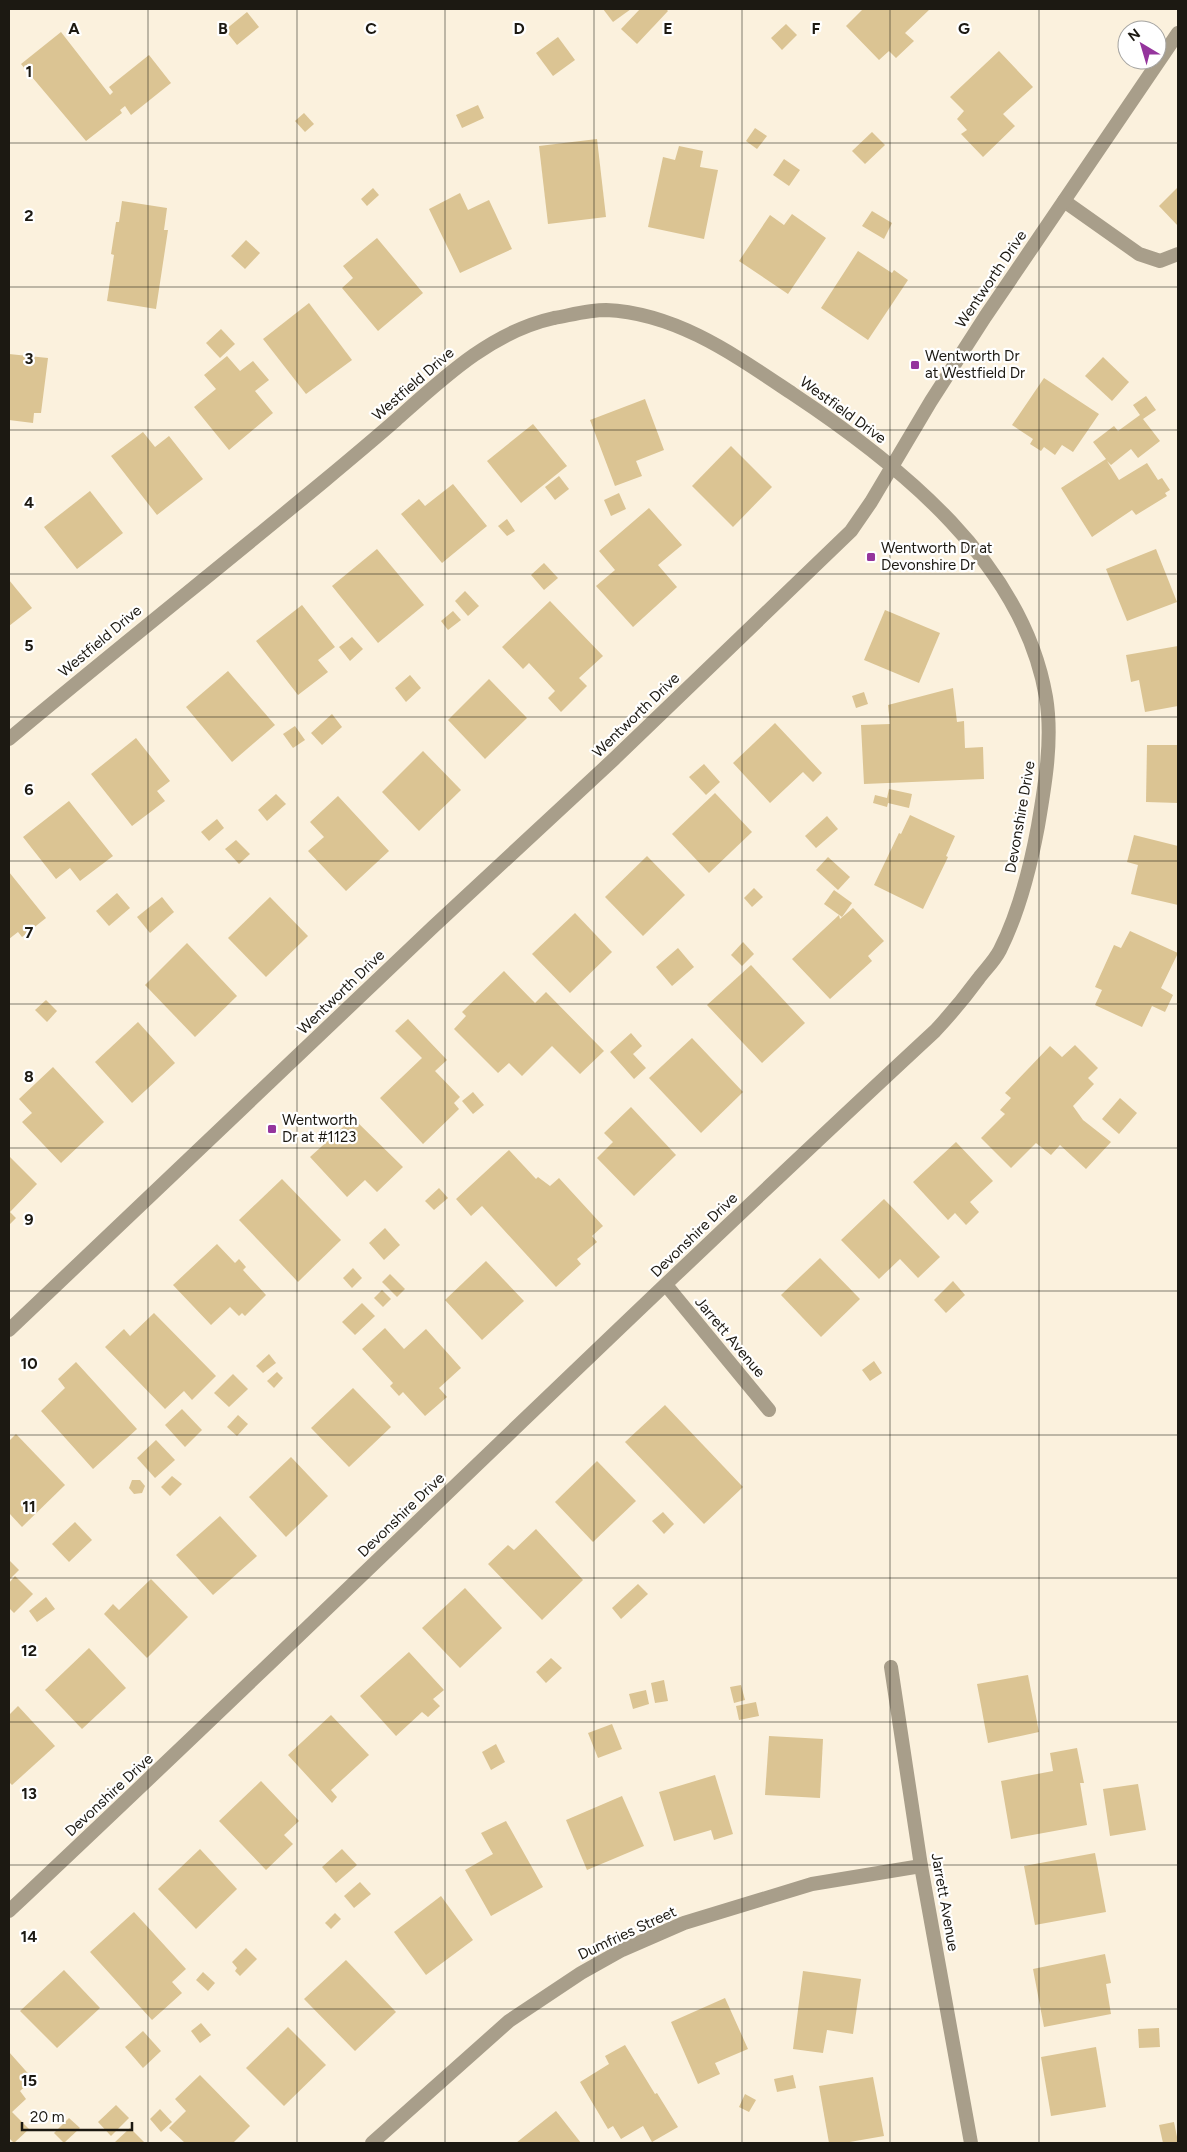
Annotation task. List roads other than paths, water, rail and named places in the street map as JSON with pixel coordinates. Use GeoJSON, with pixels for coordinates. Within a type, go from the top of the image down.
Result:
{"type":"FeatureCollection","features":[{"type":"Feature","properties":{"kind":"street","name":"Wentworth Drive"},"geometry":{"type":"LineString","coordinates":[[9,1330],[433,927],[621,752],[838,544],[862,517],[931,401],[985,317],[1178,33]]}},
{"type":"Feature","properties":{"kind":"street"},"geometry":{"type":"LineString","coordinates":[[1064,201],[1139,254],[1160,261],[1178,254]]}},
{"type":"Feature","properties":{"kind":"street","name":"Westfield Drive"},"geometry":{"type":"LineString","coordinates":[[9,739],[156,616],[234,555],[364,448],[469,358],[517,330],[534,324],[595,311],[609,310],[650,317],[702,337],[734,355],[802,400],[893,466]]}},
{"type":"Feature","properties":{"kind":"street","name":"Devonshire Drive"},"geometry":{"type":"LineString","coordinates":[[9,1911],[666,1285],[764,1189],[935,1031],[959,1006],[998,955],[1024,888],[1034,849],[1043,798],[1048,748],[1047,700],[1038,661],[1023,623],[995,578],[961,532],[893,466]]}},
{"type":"Feature","properties":{"kind":"street","name":"Jarrett Avenue"},"geometry":{"type":"LineString","coordinates":[[666,1285],[769,1410]]}},
{"type":"Feature","properties":{"kind":"street","name":"Jarrett Avenue"},"geometry":{"type":"LineString","coordinates":[[891,1666],[921,1866],[971,2143]]}},
{"type":"Feature","properties":{"kind":"street","name":"Dumfries Street"},"geometry":{"type":"LineString","coordinates":[[372,2143],[509,2020],[580,1973],[622,1950],[684,1923],[812,1884],[921,1866]]}},
{"type":"Feature","properties":{"kind":"place","name":"Wentworth Dr at Westfield Dr"},"geometry":{"type":"Point","coordinates":[915,365]}},
{"type":"Feature","properties":{"kind":"place","name":"Wentworth Dr at Devonshire Dr"},"geometry":{"type":"Point","coordinates":[871,557]}},
{"type":"Feature","properties":{"kind":"place","name":"Wentworth Dr at #1123"},"geometry":{"type":"Point","coordinates":[272,1129]}}]}
